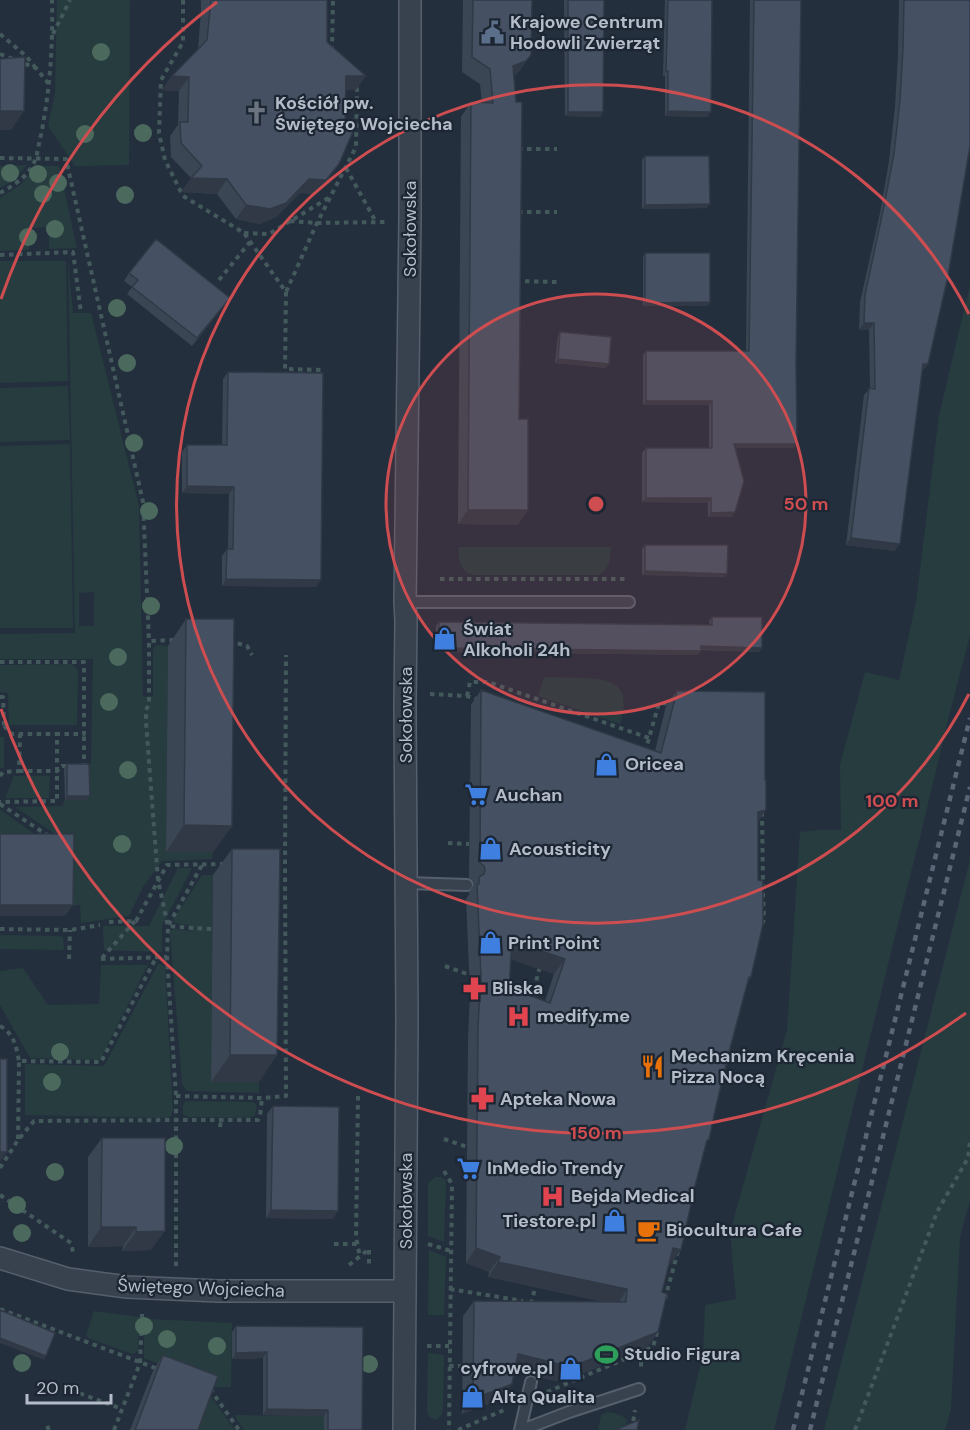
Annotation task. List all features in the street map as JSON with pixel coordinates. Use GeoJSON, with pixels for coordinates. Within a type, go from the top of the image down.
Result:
{"type":"FeatureCollection","features":[{"type":"Feature","properties":{"kind":"street","name":"Sokołowska"},"geometry":{"type":"LineString","coordinates":[[404,1430],[407,883],[405,602],[410,218],[410,0]]}},
{"type":"Feature","properties":{"kind":"street","name":"Świętego Wojciecha"},"geometry":{"type":"LineString","coordinates":[[0,1258],[68,1279],[127,1287],[218,1291],[405,1291]]}},
{"type":"Feature","properties":{"kind":"lane"},"geometry":{"type":"LineString","coordinates":[[405,602],[629,602]]}},
{"type":"Feature","properties":{"kind":"lane"},"geometry":{"type":"LineString","coordinates":[[407,883],[467,885]]}},
{"type":"Feature","properties":{"kind":"lane"},"geometry":{"type":"LineString","coordinates":[[531,1382],[521,1430],[639,1389]]}},
{"type":"Feature","properties":{"kind":"path"},"geometry":{"type":"LineString","coordinates":[[0,193],[17,183],[33,166],[36,158],[49,84],[52,0]]}},
{"type":"Feature","properties":{"kind":"path"},"geometry":{"type":"LineString","coordinates":[[52,35],[70,0]]}},
{"type":"Feature","properties":{"kind":"path"},"geometry":{"type":"LineString","coordinates":[[183,0],[183,42],[161,80],[159,133],[165,160],[183,196],[244,233],[286,292]]}},
{"type":"Feature","properties":{"kind":"path"},"geometry":{"type":"LineString","coordinates":[[333,0],[332,49],[338,56]]}},
{"type":"Feature","properties":{"kind":"path"},"geometry":{"type":"LineString","coordinates":[[0,34],[26,56],[49,84]]}},
{"type":"Feature","properties":{"kind":"path"},"geometry":{"type":"LineString","coordinates":[[0,54],[36,68]]}},
{"type":"Feature","properties":{"kind":"path"},"geometry":{"type":"LineString","coordinates":[[323,370],[285,369],[286,292],[317,223],[356,147],[357,77]]}},
{"type":"Feature","properties":{"kind":"path"},"geometry":{"type":"LineString","coordinates":[[517,139],[517,159]]}},
{"type":"Feature","properties":{"kind":"path"},"geometry":{"type":"LineString","coordinates":[[517,149],[557,149]]}},
{"type":"Feature","properties":{"kind":"path"},"geometry":{"type":"LineString","coordinates":[[0,158],[66,159],[143,502],[149,641],[149,704],[146,722],[159,880],[168,926],[167,957],[176,1096],[176,1268],[166,1267]]}},
{"type":"Feature","properties":{"kind":"path"},"geometry":{"type":"LineString","coordinates":[[346,168],[377,223]]}},
{"type":"Feature","properties":{"kind":"path"},"geometry":{"type":"LineString","coordinates":[[244,233],[269,234],[331,196]]}},
{"type":"Feature","properties":{"kind":"path"},"geometry":{"type":"LineString","coordinates":[[516,202],[516,212],[557,212]]}},
{"type":"Feature","properties":{"kind":"path"},"geometry":{"type":"LineString","coordinates":[[290,221],[377,223],[410,218]]}},
{"type":"Feature","properties":{"kind":"path"},"geometry":{"type":"LineString","coordinates":[[219,280],[250,242]]}},
{"type":"Feature","properties":{"kind":"path"},"geometry":{"type":"LineString","coordinates":[[0,255],[73,252],[81,313]]}},
{"type":"Feature","properties":{"kind":"path"},"geometry":{"type":"LineString","coordinates":[[516,270],[516,282],[556,282]]}},
{"type":"Feature","properties":{"kind":"path"},"geometry":{"type":"LineString","coordinates":[[440,579],[629,579]]}},
{"type":"Feature","properties":{"kind":"path"},"geometry":{"type":"LineString","coordinates":[[149,641],[181,640]]}},
{"type":"Feature","properties":{"kind":"path"},"geometry":{"type":"LineString","coordinates":[[224,640],[247,646],[252,655]]}},
{"type":"Feature","properties":{"kind":"path"},"geometry":{"type":"LineString","coordinates":[[176,1096],[262,1098],[286,1096],[286,655]]}},
{"type":"Feature","properties":{"kind":"path"},"geometry":{"type":"LineString","coordinates":[[0,662],[84,662],[84,765],[62,766],[57,771],[3,772],[0,776]]}},
{"type":"Feature","properties":{"kind":"path"},"geometry":{"type":"LineString","coordinates":[[467,696],[470,682],[488,682],[649,738]]}},
{"type":"Feature","properties":{"kind":"path"},"geometry":{"type":"LineString","coordinates":[[428,694],[467,696],[479,700]]}},
{"type":"Feature","properties":{"kind":"path"},"geometry":{"type":"LineString","coordinates":[[0,697],[3,697],[2,726],[12,734],[84,734]]}},
{"type":"Feature","properties":{"kind":"path"},"geometry":{"type":"LineString","coordinates":[[635,752],[645,755],[659,704],[672,704],[670,712]]}},
{"type":"Feature","properties":{"kind":"path"},"geometry":{"type":"LineString","coordinates":[[19,771],[20,734]]}},
{"type":"Feature","properties":{"kind":"path"},"geometry":{"type":"LineString","coordinates":[[0,803],[57,801],[57,734]]}},
{"type":"Feature","properties":{"kind":"path"},"geometry":{"type":"LineString","coordinates":[[0,803],[51,838],[52,846]]}},
{"type":"Feature","properties":{"kind":"path"},"geometry":{"type":"LineString","coordinates":[[755,808],[762,808],[764,919],[761,930]]}},
{"type":"Feature","properties":{"kind":"path"},"geometry":{"type":"LineString","coordinates":[[447,843],[469,844]]}},
{"type":"Feature","properties":{"kind":"path"},"geometry":{"type":"LineString","coordinates":[[167,957],[101,959],[136,921],[167,865],[231,864]]}},
{"type":"Feature","properties":{"kind":"path"},"geometry":{"type":"LineString","coordinates":[[168,926],[202,865]]}},
{"type":"Feature","properties":{"kind":"path"},"geometry":{"type":"LineString","coordinates":[[109,922],[136,921]]}},
{"type":"Feature","properties":{"kind":"path"},"geometry":{"type":"LineString","coordinates":[[0,929],[70,930],[100,925]]}},
{"type":"Feature","properties":{"kind":"path"},"geometry":{"type":"LineString","coordinates":[[168,926],[213,929]]}},
{"type":"Feature","properties":{"kind":"path"},"geometry":{"type":"LineString","coordinates":[[69,959],[70,930]]}},
{"type":"Feature","properties":{"kind":"path"},"geometry":{"type":"LineString","coordinates":[[19,1061],[101,1062],[156,958]]}},
{"type":"Feature","properties":{"kind":"path"},"geometry":{"type":"LineString","coordinates":[[532,998],[541,963]]}},
{"type":"Feature","properties":{"kind":"path"},"geometry":{"type":"LineString","coordinates":[[446,966],[470,975]]}},
{"type":"Feature","properties":{"kind":"path"},"geometry":{"type":"LineString","coordinates":[[0,1026],[7,1030],[14,1040],[19,1061],[18,1140]]}},
{"type":"Feature","properties":{"kind":"path"},"geometry":{"type":"LineString","coordinates":[[720,1062],[726,1064],[732,1042]]}},
{"type":"Feature","properties":{"kind":"path"},"geometry":{"type":"LineString","coordinates":[[358,1096],[357,1244],[360,1257]]}},
{"type":"Feature","properties":{"kind":"path"},"geometry":{"type":"LineString","coordinates":[[0,1168],[34,1120],[258,1120],[262,1098]]}},
{"type":"Feature","properties":{"kind":"path"},"geometry":{"type":"LineString","coordinates":[[220,1127],[221,1120]]}},
{"type":"Feature","properties":{"kind":"path"},"geometry":{"type":"LineString","coordinates":[[444,1138],[467,1147]]}},
{"type":"Feature","properties":{"kind":"path"},"geometry":{"type":"LineString","coordinates":[[855,1430],[937,1212],[968,1158],[970,1141]]}},
{"type":"Feature","properties":{"kind":"path"},"geometry":{"type":"LineString","coordinates":[[444,1171],[452,1184],[449,1430]]}},
{"type":"Feature","properties":{"kind":"path"},"geometry":{"type":"LineString","coordinates":[[0,1196],[71,1243],[73,1252]]}},
{"type":"Feature","properties":{"kind":"path"},"geometry":{"type":"LineString","coordinates":[[664,1305],[680,1241]]}},
{"type":"Feature","properties":{"kind":"path"},"geometry":{"type":"LineString","coordinates":[[424,1243],[450,1251]]}},
{"type":"Feature","properties":{"kind":"path"},"geometry":{"type":"LineString","coordinates":[[334,1244],[357,1244]]}},
{"type":"Feature","properties":{"kind":"path"},"geometry":{"type":"LineString","coordinates":[[62,1249],[84,1254]]}},
{"type":"Feature","properties":{"kind":"path"},"geometry":{"type":"LineString","coordinates":[[347,1267],[369,1249]]}},
{"type":"Feature","properties":{"kind":"path"},"geometry":{"type":"LineString","coordinates":[[531,1307],[535,1288]]}},
{"type":"Feature","properties":{"kind":"path"},"geometry":{"type":"LineString","coordinates":[[450,1289],[540,1304]]}},
{"type":"Feature","properties":{"kind":"path"},"geometry":{"type":"LineString","coordinates":[[0,1309],[160,1370]]}},
{"type":"Feature","properties":{"kind":"path"},"geometry":{"type":"LineString","coordinates":[[114,1430],[140,1362],[142,1314]]}},
{"type":"Feature","properties":{"kind":"path"},"geometry":{"type":"LineString","coordinates":[[458,1430],[653,1347],[658,1326]]}},
{"type":"Feature","properties":{"kind":"path"},"geometry":{"type":"LineString","coordinates":[[449,1366],[464,1366]]}},
{"type":"Feature","properties":{"kind":"path"},"geometry":{"type":"LineString","coordinates":[[201,1385],[211,1389],[239,1430]]}},
{"type":"Feature","properties":{"kind":"path"},"geometry":{"type":"LineString","coordinates":[[63,1387],[122,1409]]}},
{"type":"Feature","properties":{"kind":"green space"},"geometry":{"type":"Polygon","coordinates":[[[57,0],[130,0],[129,165],[75,166],[48,126],[55,93],[57,0]]]}},
{"type":"Feature","properties":{"kind":"green space"},"geometry":{"type":"Polygon","coordinates":[[[27,165],[13,181],[0,188],[0,166],[27,165]]]}},
{"type":"Feature","properties":{"kind":"green space"},"geometry":{"type":"Polygon","coordinates":[[[37,166],[59,166],[77,248],[49,249],[49,227],[29,228],[29,250],[0,251],[0,198],[20,185],[37,166]]]}},
{"type":"Feature","properties":{"kind":"green space"},"geometry":{"type":"Polygon","coordinates":[[[68,260],[73,313],[91,313],[139,506],[143,697],[153,696],[153,649],[157,645],[168,646],[166,852],[213,852],[212,859],[162,861],[143,887],[129,916],[81,923],[80,905],[65,906],[60,837],[15,807],[62,806],[65,800],[87,800],[87,768],[91,763],[93,659],[0,659],[0,634],[75,633],[68,260]],[[94,592],[79,593],[79,626],[94,626],[94,592]]]}},
{"type":"Feature","properties":{"kind":"green space"},"geometry":{"type":"Polygon","coordinates":[[[0,261],[66,261],[68,381],[0,383],[0,261]]]}},
{"type":"Feature","properties":{"kind":"green space"},"geometry":{"type":"Polygon","coordinates":[[[970,285],[970,635],[774,1430],[685,1430],[703,1354],[705,1305],[736,1299],[730,1232],[787,1030],[800,832],[841,830],[840,765],[865,672],[899,680],[916,602],[939,415],[970,285]]]}},
{"type":"Feature","properties":{"kind":"green space"},"geometry":{"type":"Polygon","coordinates":[[[68,386],[70,440],[0,442],[0,388],[68,386]]]}},
{"type":"Feature","properties":{"kind":"green space"},"geometry":{"type":"Polygon","coordinates":[[[70,444],[73,628],[0,628],[0,446],[70,444]]]}},
{"type":"Feature","properties":{"kind":"green space"},"geometry":{"type":"Polygon","coordinates":[[[458,547],[611,547],[607,566],[599,575],[473,575],[462,568],[458,547]]]}},
{"type":"Feature","properties":{"kind":"green space"},"geometry":{"type":"Polygon","coordinates":[[[72,664],[78,670],[77,725],[9,725],[8,693],[0,692],[0,665],[72,664]]]}},
{"type":"Feature","properties":{"kind":"green space"},"geometry":{"type":"Polygon","coordinates":[[[544,677],[594,679],[612,683],[622,693],[624,701],[620,724],[538,696],[544,677]]]}},
{"type":"Feature","properties":{"kind":"green space"},"geometry":{"type":"Polygon","coordinates":[[[0,737],[4,737],[4,768],[0,768],[0,737]]]}},
{"type":"Feature","properties":{"kind":"green space"},"geometry":{"type":"Polygon","coordinates":[[[14,776],[50,776],[49,798],[5,798],[14,776]]]}},
{"type":"Feature","properties":{"kind":"green space"},"geometry":{"type":"Polygon","coordinates":[[[1,810],[43,840],[0,845],[1,810]]]}},
{"type":"Feature","properties":{"kind":"green space"},"geometry":{"type":"Polygon","coordinates":[[[970,860],[970,1201],[960,1237],[951,1409],[945,1430],[824,1430],[970,860]]]}},
{"type":"Feature","properties":{"kind":"green space"},"geometry":{"type":"Polygon","coordinates":[[[178,868],[192,868],[162,926],[162,952],[104,950],[103,926],[149,926],[178,868]]]}},
{"type":"Feature","properties":{"kind":"green space"},"geometry":{"type":"Polygon","coordinates":[[[202,875],[213,875],[211,1081],[259,1082],[259,1093],[187,1091],[182,1084],[170,931],[174,929],[192,931],[192,926],[175,923],[173,920],[202,875]]]}},
{"type":"Feature","properties":{"kind":"green space"},"geometry":{"type":"Polygon","coordinates":[[[0,935],[59,936],[63,937],[64,950],[0,949],[0,935]]]}},
{"type":"Feature","properties":{"kind":"green space"},"geometry":{"type":"Polygon","coordinates":[[[158,964],[165,967],[173,1110],[171,1116],[167,1118],[25,1115],[25,1064],[104,1066],[158,964]]]}},
{"type":"Feature","properties":{"kind":"green space"},"geometry":{"type":"Polygon","coordinates":[[[101,965],[148,965],[100,1060],[30,1058],[0,1005],[0,971],[23,968],[48,1005],[99,1004],[101,965]]]}},
{"type":"Feature","properties":{"kind":"green space"},"geometry":{"type":"Polygon","coordinates":[[[185,1101],[253,1102],[257,1105],[255,1115],[249,1118],[188,1117],[183,1114],[185,1101]]]}},
{"type":"Feature","properties":{"kind":"green space"},"geometry":{"type":"Polygon","coordinates":[[[435,1177],[446,1180],[444,1242],[428,1236],[428,1183],[435,1177]]]}},
{"type":"Feature","properties":{"kind":"green space"},"geometry":{"type":"Polygon","coordinates":[[[429,1250],[446,1257],[444,1315],[428,1315],[429,1250]]]}},
{"type":"Feature","properties":{"kind":"green space"},"geometry":{"type":"Polygon","coordinates":[[[94,1311],[139,1317],[138,1351],[132,1354],[88,1338],[86,1334],[94,1311]]]}},
{"type":"Feature","properties":{"kind":"green space"},"geometry":{"type":"Polygon","coordinates":[[[148,1319],[232,1323],[231,1387],[215,1387],[144,1358],[144,1326],[148,1319]]]}},
{"type":"Feature","properties":{"kind":"green space"},"geometry":{"type":"Polygon","coordinates":[[[428,1353],[444,1355],[443,1407],[442,1414],[437,1420],[430,1417],[427,1410],[428,1353]]]}},
{"type":"Feature","properties":{"kind":"green space"},"geometry":{"type":"Polygon","coordinates":[[[207,1391],[235,1430],[193,1430],[207,1391]]]}},
{"type":"Feature","properties":{"kind":"green space"},"geometry":{"type":"Polygon","coordinates":[[[607,1412],[618,1414],[627,1420],[624,1430],[598,1430],[601,1415],[607,1412]]]}},
{"type":"Feature","properties":{"kind":"green space"},"geometry":{"type":"Polygon","coordinates":[[[234,1415],[324,1416],[324,1430],[244,1430],[234,1415]]]}},
{"type":"Feature","properties":{"kind":"building","name":"Kościół pw. Świętego Wojciecha"},"geometry":{"type":"Polygon","coordinates":[[[211,0],[327,0],[327,42],[366,76],[346,76],[345,122],[357,122],[339,164],[326,180],[309,179],[286,203],[270,209],[246,205],[227,179],[191,178],[202,166],[181,143],[180,122],[188,122],[189,77],[172,76],[207,40],[211,0]]]}},
{"type":"Feature","properties":{"kind":"building"},"geometry":{"type":"Polygon","coordinates":[[[473,0],[532,0],[531,55],[526,61],[513,66],[516,102],[522,102],[519,419],[528,419],[528,510],[468,510],[471,102],[493,103],[490,69],[472,57],[473,0]]]}},
{"type":"Feature","properties":{"kind":"building"},"geometry":{"type":"Polygon","coordinates":[[[568,0],[604,0],[603,112],[568,112],[568,0]]]}},
{"type":"Feature","properties":{"kind":"building"},"geometry":{"type":"Polygon","coordinates":[[[668,0],[712,0],[711,112],[668,111],[668,71],[666,71],[668,0]]]}},
{"type":"Feature","properties":{"kind":"building"},"geometry":{"type":"Polygon","coordinates":[[[754,0],[801,0],[797,444],[734,444],[744,481],[735,512],[711,513],[711,498],[646,498],[646,448],[712,448],[712,401],[646,401],[646,351],[749,351],[754,0]]]}},
{"type":"Feature","properties":{"kind":"building"},"geometry":{"type":"Polygon","coordinates":[[[904,0],[970,0],[970,146],[948,276],[928,364],[923,364],[900,544],[851,538],[869,388],[875,389],[874,323],[864,323],[865,295],[894,154],[900,100],[904,0]]]}},
{"type":"Feature","properties":{"kind":"building"},"geometry":{"type":"Polygon","coordinates":[[[25,57],[24,111],[0,111],[0,59],[25,57]]]}},
{"type":"Feature","properties":{"kind":"building"},"geometry":{"type":"Polygon","coordinates":[[[645,156],[709,156],[710,204],[645,205],[645,156]]]}},
{"type":"Feature","properties":{"kind":"building"},"geometry":{"type":"Polygon","coordinates":[[[156,239],[230,298],[197,338],[132,287],[138,280],[129,273],[156,239]]]}},
{"type":"Feature","properties":{"kind":"building"},"geometry":{"type":"Polygon","coordinates":[[[645,253],[710,253],[710,302],[645,303],[645,253]]]}},
{"type":"Feature","properties":{"kind":"building"},"geometry":{"type":"Polygon","coordinates":[[[560,332],[611,337],[609,364],[558,359],[560,332]]]}},
{"type":"Feature","properties":{"kind":"building"},"geometry":{"type":"Polygon","coordinates":[[[228,372],[323,373],[321,580],[226,579],[227,549],[233,549],[234,487],[187,486],[187,445],[227,445],[228,372]]]}},
{"type":"Feature","properties":{"kind":"building"},"geometry":{"type":"Polygon","coordinates":[[[645,545],[728,545],[727,574],[645,571],[645,545]]]}},
{"type":"Feature","properties":{"kind":"building"},"geometry":{"type":"Polygon","coordinates":[[[712,617],[762,617],[762,648],[701,646],[701,651],[438,648],[439,622],[712,625],[712,617]]]}},
{"type":"Feature","properties":{"kind":"building"},"geometry":{"type":"Polygon","coordinates":[[[186,619],[234,619],[232,826],[184,825],[186,619]]]}},
{"type":"Feature","properties":{"kind":"building"},"geometry":{"type":"Polygon","coordinates":[[[481,690],[661,753],[677,691],[765,692],[766,810],[758,812],[758,880],[763,881],[763,924],[751,977],[749,977],[728,1056],[709,1140],[707,1140],[695,1186],[681,1250],[673,1248],[662,1292],[667,1294],[658,1332],[571,1367],[518,1354],[512,1384],[473,1399],[474,1301],[626,1302],[627,1289],[498,1262],[500,1257],[476,1248],[478,1026],[481,977],[477,884],[485,870],[480,863],[481,690]],[[512,941],[509,988],[550,1003],[565,959],[512,941]]]}},
{"type":"Feature","properties":{"kind":"building"},"geometry":{"type":"Polygon","coordinates":[[[67,764],[89,764],[90,796],[67,796],[67,764]]]}},
{"type":"Feature","properties":{"kind":"building"},"geometry":{"type":"Polygon","coordinates":[[[0,834],[74,834],[73,905],[0,905],[0,834]]]}},
{"type":"Feature","properties":{"kind":"building"},"geometry":{"type":"Polygon","coordinates":[[[232,849],[280,849],[277,1055],[230,1055],[232,849]]]}},
{"type":"Feature","properties":{"kind":"building"},"geometry":{"type":"Polygon","coordinates":[[[0,1059],[7,1059],[7,1152],[0,1152],[0,1059]]]}},
{"type":"Feature","properties":{"kind":"building"},"geometry":{"type":"Polygon","coordinates":[[[273,1106],[339,1107],[338,1211],[271,1210],[273,1106]]]}},
{"type":"Feature","properties":{"kind":"building"},"geometry":{"type":"Polygon","coordinates":[[[102,1138],[165,1138],[165,1231],[136,1232],[136,1227],[101,1227],[102,1138]]]}},
{"type":"Feature","properties":{"kind":"building"},"geometry":{"type":"Polygon","coordinates":[[[0,1310],[55,1333],[46,1356],[0,1338],[0,1310]]]}},
{"type":"Feature","properties":{"kind":"building"},"geometry":{"type":"Polygon","coordinates":[[[236,1326],[363,1327],[362,1430],[328,1430],[328,1410],[267,1409],[267,1352],[236,1353],[236,1326]]]}},
{"type":"Feature","properties":{"kind":"building"},"geometry":{"type":"Polygon","coordinates":[[[163,1355],[218,1376],[198,1430],[135,1430],[163,1355]]]}},
{"type":"Feature","properties":{"kind":"building"},"geometry":{"type":"Polygon","coordinates":[[[639,1420],[637,1430],[615,1430],[639,1420]]]}},
{"type":"Feature","properties":{"kind":"railway"},"geometry":{"type":"LineString","coordinates":[[793,1430],[970,718]]}},
{"type":"Feature","properties":{"kind":"railway"},"geometry":{"type":"LineString","coordinates":[[810,1430],[970,787]]}},
{"type":"Feature","properties":{"kind":"place","name":"Krajowe Centrum Hodowli Zwierząt"},"geometry":{"type":"Point","coordinates":[492,32]}},
{"type":"Feature","properties":{"kind":"place","name":"Kościół pw. Świętego Wojciecha"},"geometry":{"type":"Point","coordinates":[257,113]}},
{"type":"Feature","properties":{"kind":"place","name":"Świat Alkoholi 24h"},"geometry":{"type":"Point","coordinates":[445,639]}},
{"type":"Feature","properties":{"kind":"place","name":"Oricea"},"geometry":{"type":"Point","coordinates":[607,764]}},
{"type":"Feature","properties":{"kind":"place","name":"Auchan"},"geometry":{"type":"Point","coordinates":[477,795]}},
{"type":"Feature","properties":{"kind":"place","name":"Acousticity"},"geometry":{"type":"Point","coordinates":[491,849]}},
{"type":"Feature","properties":{"kind":"place","name":"Print Point"},"geometry":{"type":"Point","coordinates":[490,943]}},
{"type":"Feature","properties":{"kind":"place","name":"Bliska"},"geometry":{"type":"Point","coordinates":[474,988]}},
{"type":"Feature","properties":{"kind":"place","name":"medify.me"},"geometry":{"type":"Point","coordinates":[519,1016]}},
{"type":"Feature","properties":{"kind":"place","name":"Mechanizm Kręcenia Pizza Nocą"},"geometry":{"type":"Point","coordinates":[653,1066]}},
{"type":"Feature","properties":{"kind":"place","name":"Apteka Nowa"},"geometry":{"type":"Point","coordinates":[482,1099]}},
{"type":"Feature","properties":{"kind":"place","name":"InMedio Trendy"},"geometry":{"type":"Point","coordinates":[469,1168]}},
{"type":"Feature","properties":{"kind":"place","name":"Bejda Medical"},"geometry":{"type":"Point","coordinates":[553,1196]}},
{"type":"Feature","properties":{"kind":"place","name":"Tiestore.pl"},"geometry":{"type":"Point","coordinates":[614,1221]}},
{"type":"Feature","properties":{"kind":"place","name":"Biocultura Cafe"},"geometry":{"type":"Point","coordinates":[648,1230]}},
{"type":"Feature","properties":{"kind":"place","name":"Studio Figura"},"geometry":{"type":"Point","coordinates":[606,1354]}},
{"type":"Feature","properties":{"kind":"place","name":"cyfrowe.pl"},"geometry":{"type":"Point","coordinates":[571,1368]}},
{"type":"Feature","properties":{"kind":"place","name":"Alta Qualita"},"geometry":{"type":"Point","coordinates":[473,1397]}}]}
